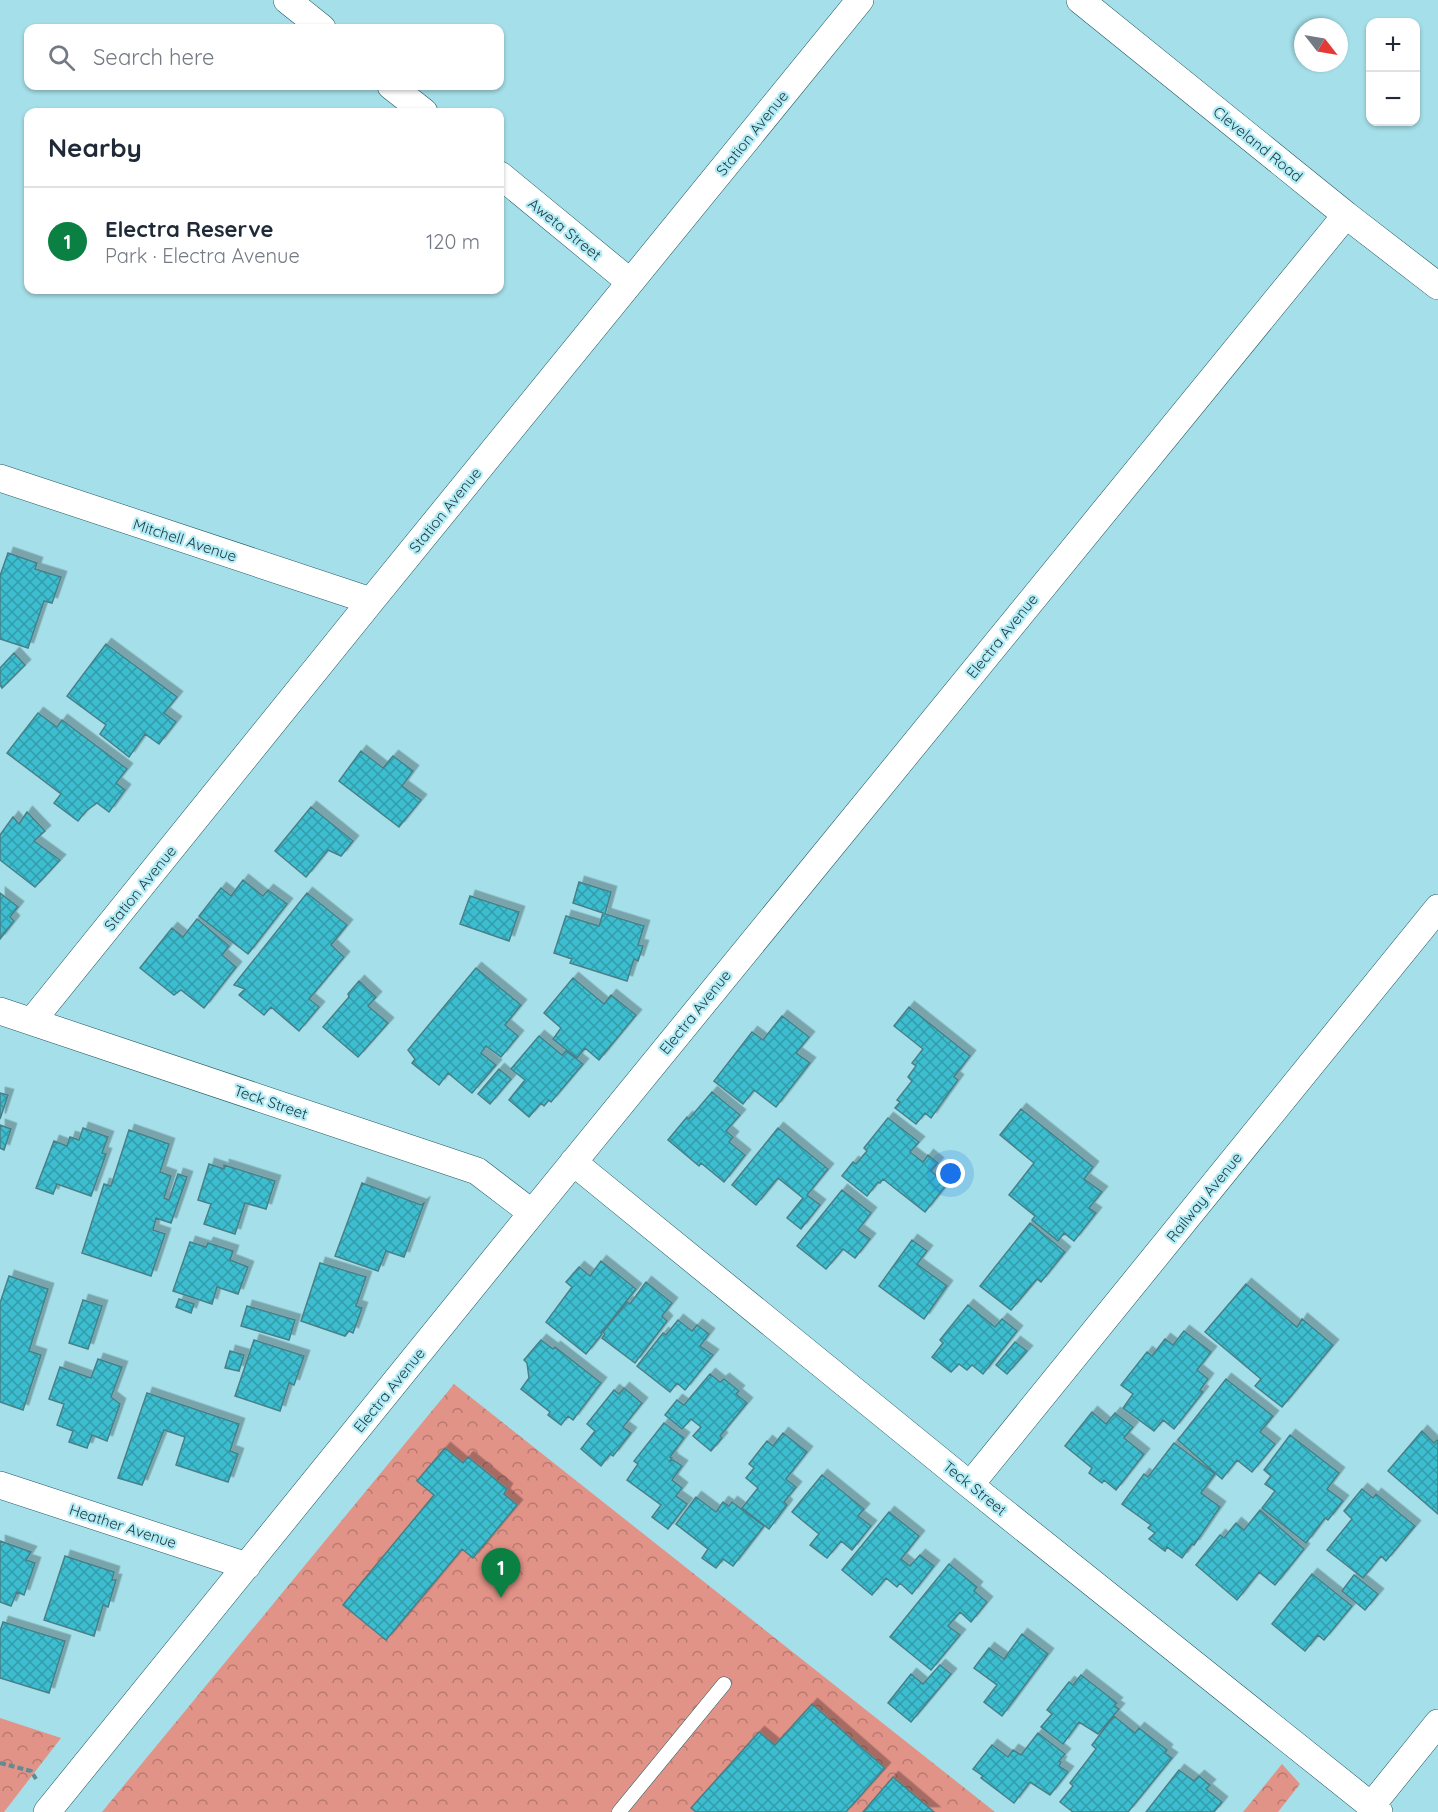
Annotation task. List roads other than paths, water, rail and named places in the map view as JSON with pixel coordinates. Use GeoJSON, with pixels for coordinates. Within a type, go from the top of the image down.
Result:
{"type":"FeatureCollection","features":[{"type":"Feature","properties":{"kind":"street"},"geometry":{"type":"LineString","coordinates":[[287,0],[317,24]]}},
{"type":"Feature","properties":{"kind":"street","name":"Station Avenue"},"geometry":{"type":"LineString","coordinates":[[32,1022],[860,0]]}},
{"type":"Feature","properties":{"kind":"street","name":"Cleveland Road"},"geometry":{"type":"LineString","coordinates":[[1080,0],[1346,215],[1438,286]]}},
{"type":"Feature","properties":{"kind":"street"},"geometry":{"type":"LineString","coordinates":[[396,90],[419,108]]}},
{"type":"Feature","properties":{"kind":"street","name":"Aweta Street"},"geometry":{"type":"LineString","coordinates":[[504,178],[630,282]]}},
{"type":"Feature","properties":{"kind":"street","name":"Electra Avenue"},"geometry":{"type":"LineString","coordinates":[[54,1809],[531,1213],[1346,215]]}},
{"type":"Feature","properties":{"kind":"street","name":"Mitchell Avenue"},"geometry":{"type":"LineString","coordinates":[[0,478],[371,601]]}},
{"type":"Feature","properties":{"kind":"street","name":"Railway Avenue"},"geometry":{"type":"LineString","coordinates":[[970,1485],[1438,909]]}},
{"type":"Feature","properties":{"kind":"street","name":"Teck Street"},"geometry":{"type":"LineString","coordinates":[[0,1011],[477,1171],[531,1213]]}},
{"type":"Feature","properties":{"kind":"street","name":"Teck Street"},"geometry":{"type":"LineString","coordinates":[[573,1162],[970,1485],[1375,1809]]}},
{"type":"Feature","properties":{"kind":"street","name":"Heather Avenue"},"geometry":{"type":"LineString","coordinates":[[0,1485],[247,1566]]}},
{"type":"Feature","properties":{"kind":"street"},"geometry":{"type":"LineString","coordinates":[[1375,1809],[1438,1723]]}},
{"type":"Feature","properties":{"kind":"lane"},"geometry":{"type":"LineString","coordinates":[[619,1812],[724,1684]]}},
{"type":"Feature","properties":{"kind":"place","name":"Electra Reserve"},"geometry":{"type":"Point","coordinates":[501,1598]}}]}
